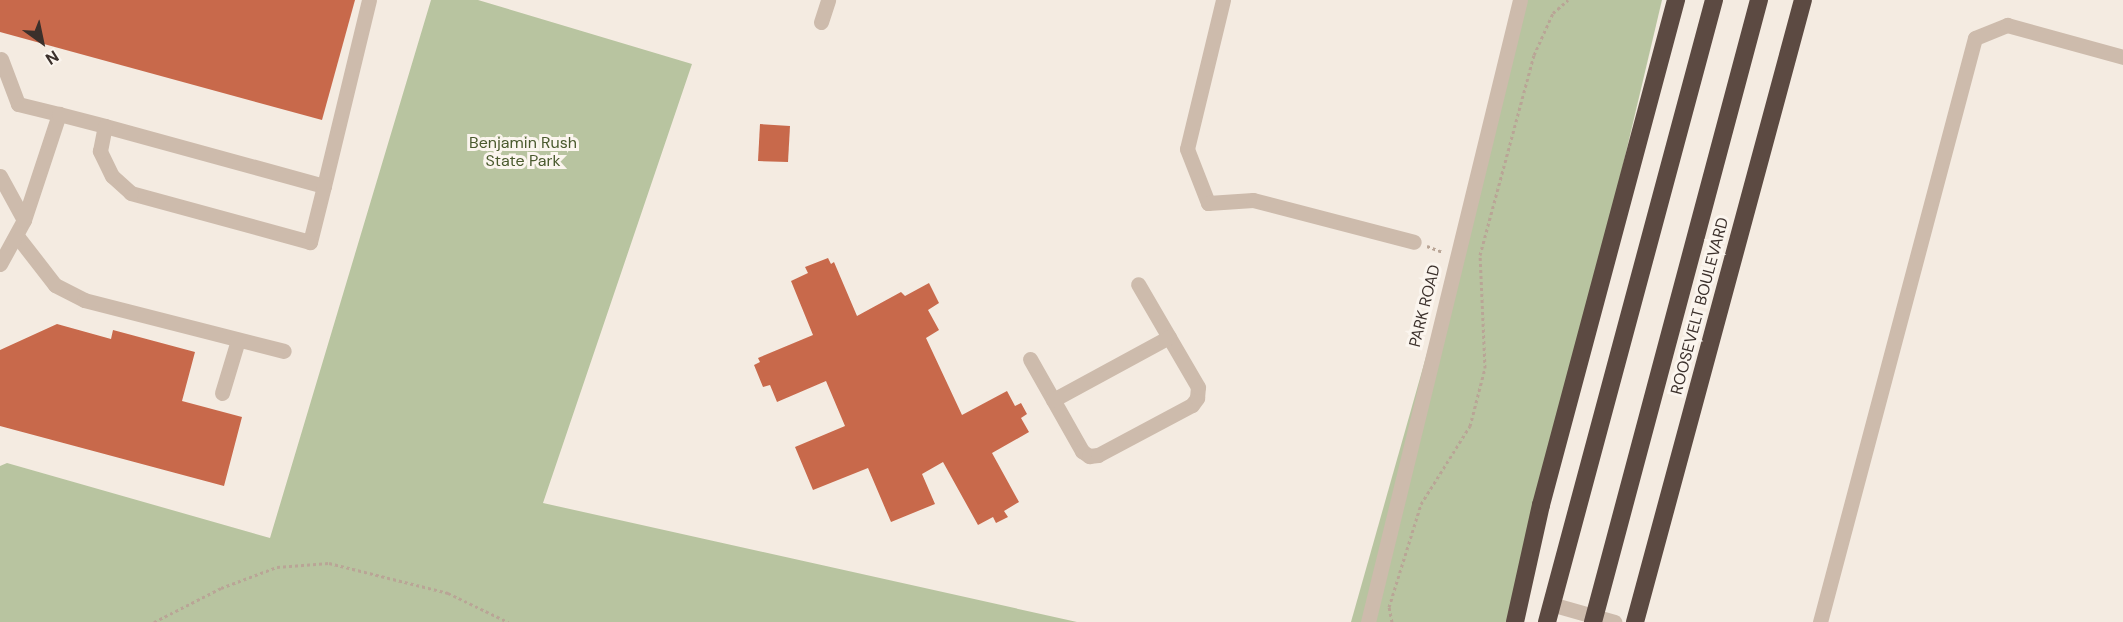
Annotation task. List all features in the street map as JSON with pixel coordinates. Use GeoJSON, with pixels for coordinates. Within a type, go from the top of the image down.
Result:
{"type":"FeatureCollection","features":[{"type":"Feature","properties":{"kind":"highway"},"geometry":{"type":"LineString","coordinates":[[1515,622],[1541,505],[1676,0]]}},
{"type":"Feature","properties":{"kind":"highway"},"geometry":{"type":"LineString","coordinates":[[1547,622],[1714,0]]}},
{"type":"Feature","properties":{"kind":"highway","name":"ROOSEVELT BOULEVARD"},"geometry":{"type":"LineString","coordinates":[[1593,619],[1759,0]]}},
{"type":"Feature","properties":{"kind":"highway","name":"ROOSEVELT BOULEVARD"},"geometry":{"type":"LineString","coordinates":[[1635,622],[1803,0]]}},
{"type":"Feature","properties":{"kind":"street"},"geometry":{"type":"LineString","coordinates":[[105,126],[100,151],[112,176],[131,193],[310,242],[369,0]]}},
{"type":"Feature","properties":{"kind":"street"},"geometry":{"type":"LineString","coordinates":[[821,22],[828,0]]}},
{"type":"Feature","properties":{"kind":"street"},"geometry":{"type":"LineString","coordinates":[[1223,0],[1187,149],[1208,203],[1253,200],[1414,242]]}},
{"type":"Feature","properties":{"kind":"street","name":"PARK ROAD"},"geometry":{"type":"LineString","coordinates":[[1368,622],[1520,0]]}},
{"type":"Feature","properties":{"kind":"street"},"geometry":{"type":"LineString","coordinates":[[1820,622],[1975,38],[2007,25],[2123,57]]}},
{"type":"Feature","properties":{"kind":"street"},"geometry":{"type":"LineString","coordinates":[[1,59],[18,104],[324,186]]}},
{"type":"Feature","properties":{"kind":"street"},"geometry":{"type":"LineString","coordinates":[[0,264],[24,220],[59,114]]}},
{"type":"Feature","properties":{"kind":"street"},"geometry":{"type":"LineString","coordinates":[[0,176],[24,220]]}},
{"type":"Feature","properties":{"kind":"street"},"geometry":{"type":"LineString","coordinates":[[16,236],[55,285],[84,300],[284,351]]}},
{"type":"Feature","properties":{"kind":"street"},"geometry":{"type":"LineString","coordinates":[[1030,359],[1082,451],[1089,456],[1098,455],[1192,405],[1197,398],[1198,387],[1138,284]]}},
{"type":"Feature","properties":{"kind":"street"},"geometry":{"type":"LineString","coordinates":[[1053,400],[1169,337]]}},
{"type":"Feature","properties":{"kind":"street"},"geometry":{"type":"LineString","coordinates":[[222,393],[238,340]]}},
{"type":"Feature","properties":{"kind":"street"},"geometry":{"type":"LineString","coordinates":[[1551,604],[1593,619],[1614,622]]}},
{"type":"Feature","properties":{"kind":"path"},"geometry":{"type":"LineString","coordinates":[[1392,622],[1389,607],[1421,504],[1470,426],[1485,368],[1480,255],[1533,55],[1553,13],[1568,0]]}},
{"type":"Feature","properties":{"kind":"path"},"geometry":{"type":"LineString","coordinates":[[1414,242],[1447,254]]}},
{"type":"Feature","properties":{"kind":"path"},"geometry":{"type":"LineString","coordinates":[[154,622],[221,588],[277,567],[329,563],[436,589],[508,622]]}},
{"type":"Feature","properties":{"kind":"green space","name":"Benjamin Rush State Park"},"geometry":{"type":"Polygon","coordinates":[[[431,0],[478,0],[692,64],[543,503],[1077,622],[0,622],[0,466],[7,463],[270,538],[431,0]]]}},
{"type":"Feature","properties":{"kind":"green space"},"geometry":{"type":"Polygon","coordinates":[[[1527,0],[1662,0],[1515,622],[1351,622],[1527,0]]]}},
{"type":"Feature","properties":{"kind":"building"},"geometry":{"type":"Polygon","coordinates":[[[0,0],[355,0],[322,120],[0,32],[0,0]]]}},
{"type":"Feature","properties":{"kind":"building"},"geometry":{"type":"Polygon","coordinates":[[[760,124],[790,126],[788,162],[758,161],[760,124]]]}},
{"type":"Feature","properties":{"kind":"building"},"geometry":{"type":"Polygon","coordinates":[[[828,258],[831,264],[834,262],[857,316],[901,292],[905,296],[929,283],[939,303],[928,310],[939,330],[926,338],[962,415],[1007,391],[1015,406],[1021,403],[1027,414],[1021,418],[1029,432],[992,453],[1019,502],[1004,511],[1008,517],[996,523],[993,517],[978,525],[943,462],[922,474],[935,504],[891,522],[868,468],[813,490],[795,447],[845,426],[826,381],[777,402],[770,385],[763,387],[754,365],[760,362],[758,358],[813,335],[791,281],[808,273],[805,267],[828,258]]]}},
{"type":"Feature","properties":{"kind":"building"},"geometry":{"type":"Polygon","coordinates":[[[57,324],[111,339],[113,330],[195,352],[182,401],[242,417],[224,486],[0,426],[0,350],[57,324]]]}}]}
